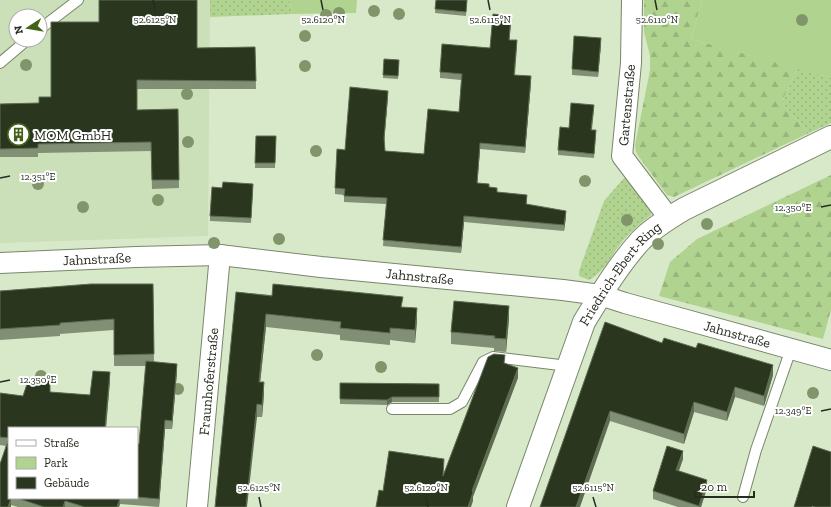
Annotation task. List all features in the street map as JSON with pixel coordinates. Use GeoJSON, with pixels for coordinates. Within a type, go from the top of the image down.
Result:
{"type":"FeatureCollection","features":[{"type":"Feature","properties":{"kind":"main road","name":"Friedrich-Ebert-Ring"},"geometry":{"type":"LineString","coordinates":[[518,507],[584,322],[600,295],[628,256],[642,240],[669,218],[684,209],[831,137]]}},
{"type":"Feature","properties":{"kind":"street","name":"Gartenstraße"},"geometry":{"type":"LineString","coordinates":[[632,0],[631,63],[622,156],[669,218]]}},
{"type":"Feature","properties":{"kind":"street","name":"Fraunhoferstraße"},"geometry":{"type":"LineString","coordinates":[[197,507],[220,256]]}},
{"type":"Feature","properties":{"kind":"street","name":"Jahnstraße"},"geometry":{"type":"LineString","coordinates":[[0,263],[136,257],[238,256],[322,267],[600,295],[831,360]]}},
{"type":"Feature","properties":{"kind":"lane"},"geometry":{"type":"LineString","coordinates":[[48,23],[78,0]]}},
{"type":"Feature","properties":{"kind":"lane"},"geometry":{"type":"LineString","coordinates":[[0,63],[18,48]]}},
{"type":"Feature","properties":{"kind":"lane"},"geometry":{"type":"LineString","coordinates":[[742,497],[756,450],[791,349]]}},
{"type":"Feature","properties":{"kind":"lane"},"geometry":{"type":"LineString","coordinates":[[392,409],[450,409],[462,402],[483,362],[494,357],[568,366]]}},
{"type":"Feature","properties":{"kind":"shaded area"},"geometry":{"type":"Polygon","coordinates":[[[0,0],[210,0],[208,236],[0,243],[0,0]]]}},
{"type":"Feature","properties":{"kind":"green space"},"geometry":{"type":"Polygon","coordinates":[[[210,0],[290,0],[292,14],[210,17],[210,0]]]}},
{"type":"Feature","properties":{"kind":"green space"},"geometry":{"type":"Polygon","coordinates":[[[290,0],[357,0],[356,13],[292,14],[290,0]]]}},
{"type":"Feature","properties":{"kind":"green space"},"geometry":{"type":"Polygon","coordinates":[[[644,0],[702,0],[691,39],[798,68],[782,101],[783,105],[809,133],[674,197],[667,195],[639,157],[636,152],[635,145],[650,70],[650,56],[644,32],[644,0]]]}},
{"type":"Feature","properties":{"kind":"green space"},"geometry":{"type":"Polygon","coordinates":[[[702,0],[831,0],[831,78],[691,39],[702,0]]]}},
{"type":"Feature","properties":{"kind":"green space"},"geometry":{"type":"Polygon","coordinates":[[[798,68],[831,78],[831,123],[809,133],[783,105],[782,101],[798,68]]]}},
{"type":"Feature","properties":{"kind":"green space"},"geometry":{"type":"Polygon","coordinates":[[[831,175],[831,310],[823,339],[659,296],[670,262],[697,239],[831,175]]]}},
{"type":"Feature","properties":{"kind":"green space"},"geometry":{"type":"Polygon","coordinates":[[[624,178],[629,178],[651,212],[651,215],[624,239],[603,269],[594,277],[589,280],[579,276],[579,271],[604,201],[624,178]]]}},
{"type":"Feature","properties":{"kind":"building"},"geometry":{"type":"Polygon","coordinates":[[[99,0],[197,0],[197,48],[255,47],[256,81],[137,80],[137,110],[178,109],[179,180],[152,180],[151,142],[38,144],[38,148],[0,149],[0,104],[39,103],[39,97],[51,97],[51,22],[99,22],[99,0]]]}},
{"type":"Feature","properties":{"kind":"building"},"geometry":{"type":"Polygon","coordinates":[[[436,0],[467,0],[466,12],[435,9],[436,0]]]}},
{"type":"Feature","properties":{"kind":"building"},"geometry":{"type":"Polygon","coordinates":[[[493,14],[511,16],[509,40],[517,40],[514,75],[531,76],[525,147],[480,143],[477,183],[489,184],[489,187],[497,188],[497,192],[527,195],[526,204],[566,211],[564,225],[464,216],[461,247],[383,240],[387,198],[344,196],[345,189],[335,188],[337,149],[345,150],[350,87],[388,91],[384,138],[385,151],[424,154],[428,109],[459,112],[462,74],[440,72],[442,44],[490,48],[493,14]]]}},
{"type":"Feature","properties":{"kind":"building"},"geometry":{"type":"Polygon","coordinates":[[[574,36],[601,38],[598,72],[572,69],[574,36]]]}},
{"type":"Feature","properties":{"kind":"building"},"geometry":{"type":"Polygon","coordinates":[[[384,59],[399,60],[398,76],[383,75],[384,59]]]}},
{"type":"Feature","properties":{"kind":"building"},"geometry":{"type":"Polygon","coordinates":[[[571,103],[594,105],[591,130],[596,130],[594,154],[558,150],[560,127],[569,128],[571,103]]]}},
{"type":"Feature","properties":{"kind":"building"},"geometry":{"type":"Polygon","coordinates":[[[256,136],[276,136],[275,163],[255,163],[256,136]]]}},
{"type":"Feature","properties":{"kind":"building"},"geometry":{"type":"Polygon","coordinates":[[[223,182],[253,184],[251,218],[210,216],[212,187],[222,188],[223,182]]]}},
{"type":"Feature","properties":{"kind":"building"},"geometry":{"type":"Polygon","coordinates":[[[91,284],[153,284],[154,354],[114,355],[114,319],[60,323],[60,325],[0,329],[0,291],[91,284]]]}},
{"type":"Feature","properties":{"kind":"building"},"geometry":{"type":"Polygon","coordinates":[[[273,284],[403,297],[401,307],[417,308],[415,330],[390,328],[390,333],[340,328],[341,322],[266,314],[259,382],[264,382],[262,405],[257,404],[246,507],[215,507],[236,292],[272,296],[273,284]]]}},
{"type":"Feature","properties":{"kind":"building"},"geometry":{"type":"Polygon","coordinates":[[[454,301],[509,306],[506,339],[494,338],[495,336],[451,332],[454,301]]]}},
{"type":"Feature","properties":{"kind":"building"},"geometry":{"type":"Polygon","coordinates":[[[605,322],[662,343],[664,338],[696,348],[698,343],[773,365],[764,396],[735,387],[727,412],[694,402],[684,434],[610,411],[576,507],[540,507],[605,322]]]}},
{"type":"Feature","properties":{"kind":"building"},"geometry":{"type":"Polygon","coordinates":[[[494,354],[505,355],[504,363],[518,368],[472,491],[473,492],[468,507],[376,507],[379,490],[383,491],[389,451],[444,459],[443,476],[488,357],[494,354]]]}},
{"type":"Feature","properties":{"kind":"building"},"geometry":{"type":"Polygon","coordinates":[[[146,361],[177,364],[172,421],[165,420],[159,499],[138,497],[139,444],[146,361]]]}},
{"type":"Feature","properties":{"kind":"building"},"geometry":{"type":"Polygon","coordinates":[[[93,371],[110,372],[105,427],[8,427],[8,438],[0,437],[0,393],[23,396],[29,378],[50,379],[50,392],[90,395],[93,371]]]}},
{"type":"Feature","properties":{"kind":"building"},"geometry":{"type":"Polygon","coordinates":[[[340,383],[439,384],[439,397],[392,397],[387,400],[340,399],[340,383]]]}},
{"type":"Feature","properties":{"kind":"building"},"geometry":{"type":"Polygon","coordinates":[[[8,441],[8,499],[11,499],[8,507],[0,507],[0,464],[8,441]]]}},
{"type":"Feature","properties":{"kind":"building"},"geometry":{"type":"Polygon","coordinates":[[[667,446],[683,451],[676,470],[707,480],[699,506],[653,491],[667,446]]]}},
{"type":"Feature","properties":{"kind":"building"},"geometry":{"type":"Polygon","coordinates":[[[813,446],[831,452],[831,507],[794,507],[813,446]]]}},
{"type":"Feature","properties":{"kind":"building"},"geometry":{"type":"Polygon","coordinates":[[[20,499],[120,499],[117,507],[85,507],[65,501],[63,507],[44,507],[20,499]]]}},
{"type":"Feature","properties":{"kind":"place","name":"MOM GmbH"},"geometry":{"type":"Point","coordinates":[19,135]}}]}
